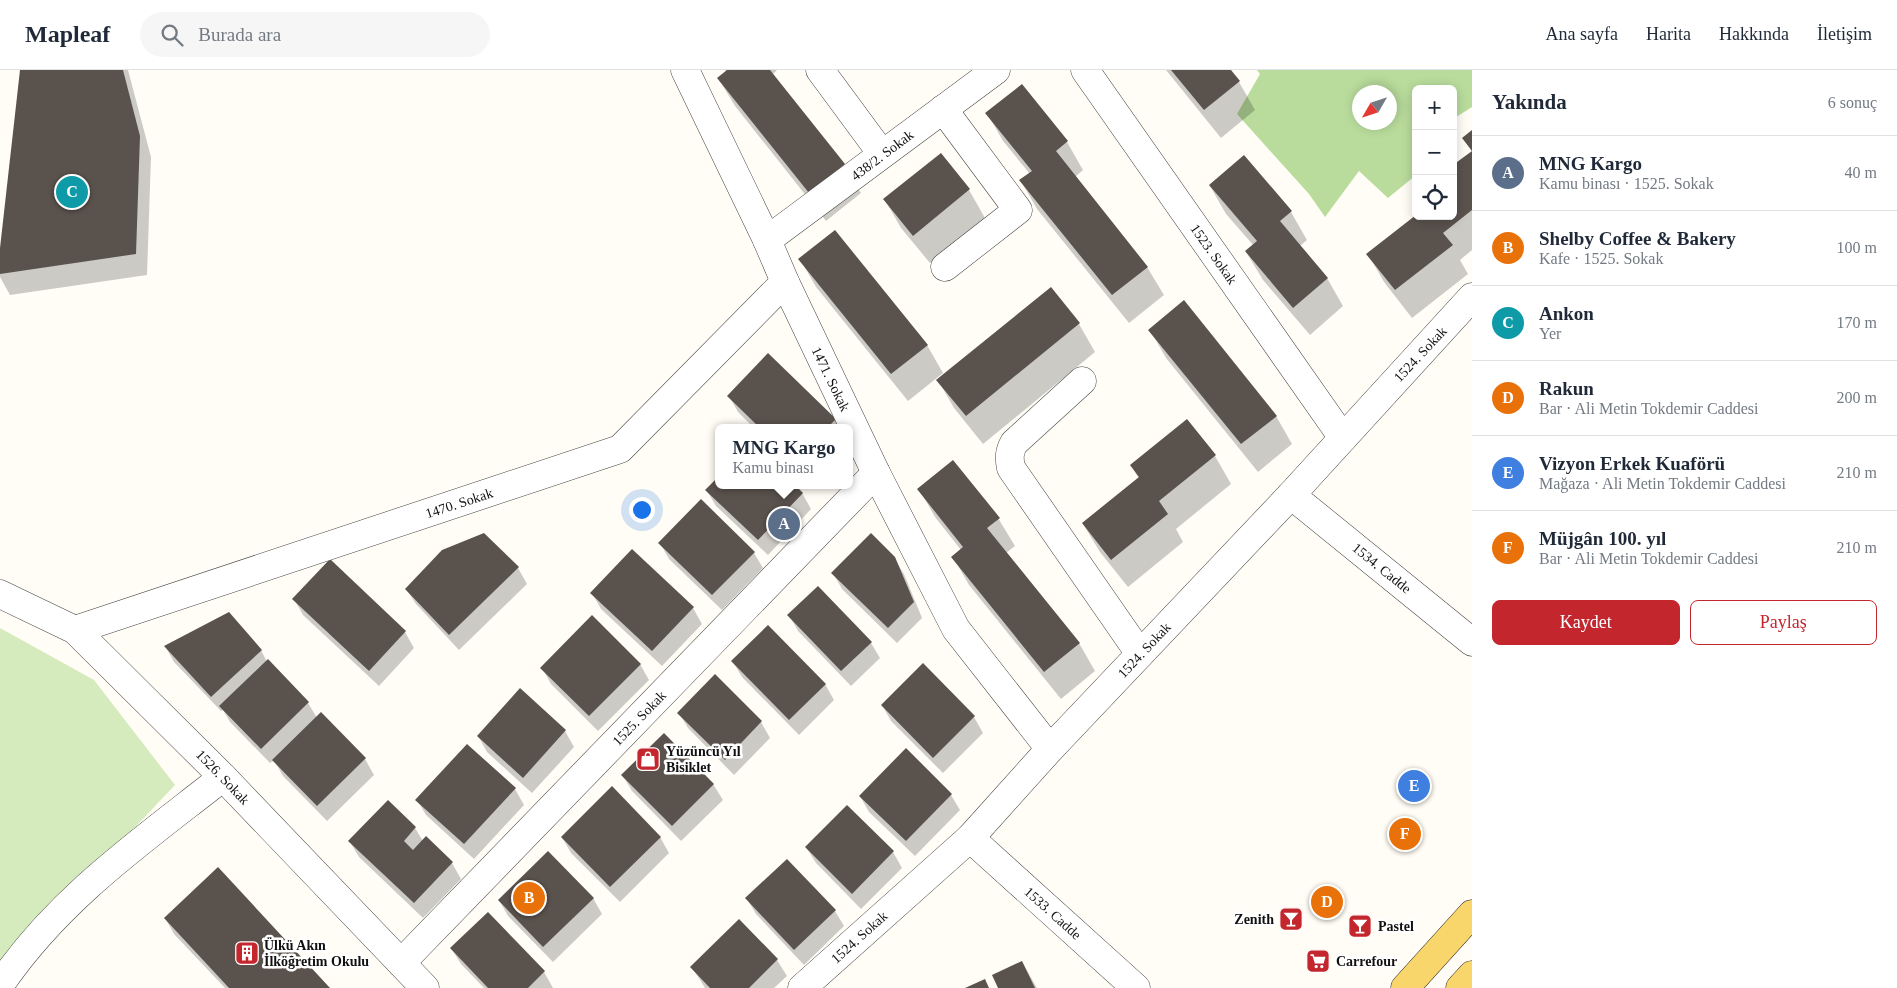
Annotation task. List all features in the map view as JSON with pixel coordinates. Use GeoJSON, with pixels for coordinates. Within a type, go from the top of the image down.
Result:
{"type":"FeatureCollection","features":[{"type":"Feature","properties":{"kind":"main road"},"geometry":{"type":"LineString","coordinates":[[1405,988],[1472,914]]}},
{"type":"Feature","properties":{"kind":"main road"},"geometry":{"type":"LineString","coordinates":[[1460,988],[1472,975]]}},
{"type":"Feature","properties":{"kind":"street","name":"1471. Sokak"},"geometry":{"type":"LineString","coordinates":[[685,70],[853,424]]}},
{"type":"Feature","properties":{"kind":"street"},"geometry":{"type":"LineString","coordinates":[[820,70],[882,154]]}},
{"type":"Feature","properties":{"kind":"street","name":"438/2. Sokak"},"geometry":{"type":"LineString","coordinates":[[767,240],[996,70]]}},
{"type":"Feature","properties":{"kind":"street","name":"1523. Sokak"},"geometry":{"type":"LineString","coordinates":[[1085,70],[1343,438]]}},
{"type":"Feature","properties":{"kind":"street"},"geometry":{"type":"LineString","coordinates":[[943,109],[1018,210],[945,267]]}},
{"type":"Feature","properties":{"kind":"street","name":"1470. Sokak"},"geometry":{"type":"LineString","coordinates":[[75,630],[620,449],[785,282]]}},
{"type":"Feature","properties":{"kind":"street","name":"1524. Sokak"},"geometry":{"type":"LineString","coordinates":[[802,988],[970,838],[1050,749],[1291,494],[1472,297]]}},
{"type":"Feature","properties":{"kind":"street"},"geometry":{"type":"LineString","coordinates":[[1082,380],[1014,442],[1009,460],[1011,468],[1140,654]]}},
{"type":"Feature","properties":{"kind":"street","name":"1471. Sokak"},"geometry":{"type":"LineString","coordinates":[[853,425],[956,629],[1050,749]]}},
{"type":"Feature","properties":{"kind":"street","name":"1525. Sokak"},"geometry":{"type":"LineString","coordinates":[[401,963],[876,473]]}},
{"type":"Feature","properties":{"kind":"street","name":"1534. Cadde"},"geometry":{"type":"LineString","coordinates":[[1291,494],[1472,642]]}},
{"type":"Feature","properties":{"kind":"street","name":"1526. Sokak"},"geometry":{"type":"LineString","coordinates":[[0,594],[75,630],[223,777],[425,988]]}},
{"type":"Feature","properties":{"kind":"street"},"geometry":{"type":"LineString","coordinates":[[0,985],[32,943],[76,895],[102,872],[223,777]]}},
{"type":"Feature","properties":{"kind":"street","name":"1533. Cadde"},"geometry":{"type":"LineString","coordinates":[[970,838],[1136,988]]}},
{"type":"Feature","properties":{"kind":"green space"},"geometry":{"type":"Polygon","coordinates":[[[1257,70],[1472,70],[1472,107],[1457,116],[1457,85],[1412,85],[1412,178],[1388,198],[1359,171],[1325,217],[1309,194],[1237,114],[1260,74],[1257,70]]]}},
{"type":"Feature","properties":{"kind":"green space"},"geometry":{"type":"Polygon","coordinates":[[[0,628],[94,680],[175,785],[27,941],[0,976],[0,628]]]}},
{"type":"Feature","properties":{"kind":"building"},"geometry":{"type":"Polygon","coordinates":[[[20,70],[123,70],[140,136],[136,254],[0,274],[0,248],[20,70]]]}},
{"type":"Feature","properties":{"kind":"building"},"geometry":{"type":"Polygon","coordinates":[[[727,70],[770,70],[845,164],[809,193],[717,78],[727,70]]]}},
{"type":"Feature","properties":{"kind":"building"},"geometry":{"type":"Polygon","coordinates":[[[1171,70],[1231,70],[1240,81],[1204,110],[1171,70]]]}},
{"type":"Feature","properties":{"kind":"building"},"geometry":{"type":"Polygon","coordinates":[[[1022,84],[1068,141],[1056,151],[1148,267],[1112,295],[1019,180],[1032,171],[985,113],[1022,84]]]}},
{"type":"Feature","properties":{"kind":"building"},"geometry":{"type":"Polygon","coordinates":[[[1472,130],[1472,151],[1462,138],[1472,130]]]}},
{"type":"Feature","properties":{"kind":"building"},"geometry":{"type":"Polygon","coordinates":[[[1472,151],[1472,210],[1443,233],[1453,245],[1395,290],[1366,254],[1412,218],[1412,220],[1457,220],[1457,162],[1472,151]]]}},
{"type":"Feature","properties":{"kind":"building"},"geometry":{"type":"Polygon","coordinates":[[[941,153],[970,189],[913,236],[883,199],[941,153]]]}},
{"type":"Feature","properties":{"kind":"building"},"geometry":{"type":"Polygon","coordinates":[[[1244,155],[1292,211],[1280,221],[1328,278],[1293,308],[1245,251],[1257,241],[1209,185],[1244,155]]]}},
{"type":"Feature","properties":{"kind":"building"},"geometry":{"type":"Polygon","coordinates":[[[835,230],[928,345],[891,374],[798,259],[835,230]]]}},
{"type":"Feature","properties":{"kind":"building"},"geometry":{"type":"Polygon","coordinates":[[[1051,287],[1080,323],[966,416],[936,380],[1051,287]]]}},
{"type":"Feature","properties":{"kind":"building"},"geometry":{"type":"Polygon","coordinates":[[[1184,300],[1277,416],[1241,444],[1148,330],[1184,300]]]}},
{"type":"Feature","properties":{"kind":"building"},"geometry":{"type":"Polygon","coordinates":[[[768,353],[836,419],[831,424],[756,424],[727,396],[768,353]]]}},
{"type":"Feature","properties":{"kind":"building"},"geometry":{"type":"Polygon","coordinates":[[[1187,419],[1216,455],[1159,501],[1168,514],[1111,560],[1082,523],[1139,477],[1130,465],[1187,419]]]}},
{"type":"Feature","properties":{"kind":"building"},"geometry":{"type":"Polygon","coordinates":[[[953,460],[1000,518],[987,528],[1080,643],[1044,672],[951,557],[963,547],[917,489],[953,460]]]}},
{"type":"Feature","properties":{"kind":"building"},"geometry":{"type":"Polygon","coordinates":[[[715,480],[715,489],[799,489],[803,493],[758,540],[705,490],[715,480]]]}},
{"type":"Feature","properties":{"kind":"building"},"geometry":{"type":"Polygon","coordinates":[[[701,499],[755,552],[712,595],[658,543],[701,499]]]}},
{"type":"Feature","properties":{"kind":"building"},"geometry":{"type":"Polygon","coordinates":[[[484,533],[519,567],[449,635],[405,589],[442,550],[484,533]]]}},
{"type":"Feature","properties":{"kind":"building"},"geometry":{"type":"Polygon","coordinates":[[[871,533],[895,557],[914,602],[888,628],[831,573],[871,533]]]}},
{"type":"Feature","properties":{"kind":"building"},"geometry":{"type":"Polygon","coordinates":[[[632,549],[694,607],[652,651],[590,593],[632,549]]]}},
{"type":"Feature","properties":{"kind":"building"},"geometry":{"type":"Polygon","coordinates":[[[330,559],[406,631],[369,671],[292,599],[330,559]]]}},
{"type":"Feature","properties":{"kind":"building"},"geometry":{"type":"Polygon","coordinates":[[[818,586],[872,642],[841,671],[787,615],[818,586]]]}},
{"type":"Feature","properties":{"kind":"building"},"geometry":{"type":"Polygon","coordinates":[[[229,612],[262,650],[211,697],[164,646],[229,612]]]}},
{"type":"Feature","properties":{"kind":"building"},"geometry":{"type":"Polygon","coordinates":[[[592,615],[641,664],[589,716],[540,668],[592,615]]]}},
{"type":"Feature","properties":{"kind":"building"},"geometry":{"type":"Polygon","coordinates":[[[768,625],[826,684],[789,720],[731,661],[768,625]]]}},
{"type":"Feature","properties":{"kind":"building"},"geometry":{"type":"Polygon","coordinates":[[[268,659],[309,702],[261,749],[219,706],[268,659]]]}},
{"type":"Feature","properties":{"kind":"building"},"geometry":{"type":"Polygon","coordinates":[[[923,663],[975,716],[933,758],[881,705],[923,663]]]}},
{"type":"Feature","properties":{"kind":"building"},"geometry":{"type":"Polygon","coordinates":[[[715,674],[762,721],[725,760],[677,713],[715,674]]]}},
{"type":"Feature","properties":{"kind":"building"},"geometry":{"type":"Polygon","coordinates":[[[520,688],[566,730],[523,778],[477,736],[520,688]]]}},
{"type":"Feature","properties":{"kind":"building"},"geometry":{"type":"Polygon","coordinates":[[[321,712],[366,758],[317,806],[272,760],[321,712]]]}},
{"type":"Feature","properties":{"kind":"building"},"geometry":{"type":"Polygon","coordinates":[[[664,733],[714,784],[672,826],[621,775],[664,733]]]}},
{"type":"Feature","properties":{"kind":"building"},"geometry":{"type":"Polygon","coordinates":[[[467,744],[516,788],[464,844],[415,800],[467,744]]]}},
{"type":"Feature","properties":{"kind":"building"},"geometry":{"type":"Polygon","coordinates":[[[906,748],[952,794],[906,841],[859,796],[906,748]]]}},
{"type":"Feature","properties":{"kind":"building"},"geometry":{"type":"Polygon","coordinates":[[[612,786],[661,837],[610,887],[561,837],[612,786]]]}},
{"type":"Feature","properties":{"kind":"building"},"geometry":{"type":"Polygon","coordinates":[[[388,800],[416,827],[404,841],[413,850],[426,836],[453,862],[414,903],[348,841],[388,800]]]}},
{"type":"Feature","properties":{"kind":"building"},"geometry":{"type":"Polygon","coordinates":[[[847,805],[894,851],[852,894],[805,847],[847,805]]]}},
{"type":"Feature","properties":{"kind":"building"},"geometry":{"type":"Polygon","coordinates":[[[548,851],[594,898],[543,947],[498,900],[548,851]]]}},
{"type":"Feature","properties":{"kind":"building"},"geometry":{"type":"Polygon","coordinates":[[[787,859],[836,910],[794,950],[745,898],[787,859]]]}},
{"type":"Feature","properties":{"kind":"building","name":"Ülkü Akın İlköğretim Okulu"},"geometry":{"type":"Polygon","coordinates":[[[218,867],[330,988],[229,988],[164,918],[218,867]]]}},
{"type":"Feature","properties":{"kind":"building"},"geometry":{"type":"Polygon","coordinates":[[[488,912],[545,971],[528,988],[488,988],[450,948],[488,912]]]}},
{"type":"Feature","properties":{"kind":"building"},"geometry":{"type":"Polygon","coordinates":[[[739,919],[778,959],[749,988],[710,988],[690,967],[739,919]]]}},
{"type":"Feature","properties":{"kind":"building"},"geometry":{"type":"Polygon","coordinates":[[[1022,961],[1035,988],[998,988],[992,975],[1022,961]]]}},
{"type":"Feature","properties":{"kind":"building"},"geometry":{"type":"Polygon","coordinates":[[[985,979],[989,988],[965,988],[985,979]]]}},
{"type":"Feature","properties":{"kind":"place","name":"Ankon"},"geometry":{"type":"Point","coordinates":[72,192]}},
{"type":"Feature","properties":{"kind":"place","name":"MNG Kargo"},"geometry":{"type":"Point","coordinates":[784,524]}},
{"type":"Feature","properties":{"kind":"place","name":"Yüzüncü Yıl Bisiklet"},"geometry":{"type":"Point","coordinates":[648,759]}},
{"type":"Feature","properties":{"kind":"place","name":"Vizyon Erkek Kuaförü"},"geometry":{"type":"Point","coordinates":[1414,786]}},
{"type":"Feature","properties":{"kind":"place","name":"Müjgân 100. yıl"},"geometry":{"type":"Point","coordinates":[1405,834]}},
{"type":"Feature","properties":{"kind":"place","name":"Shelby Coffee & Bakery"},"geometry":{"type":"Point","coordinates":[529,898]}},
{"type":"Feature","properties":{"kind":"place","name":"Rakun"},"geometry":{"type":"Point","coordinates":[1327,902]}},
{"type":"Feature","properties":{"kind":"place","name":"Zenith"},"geometry":{"type":"Point","coordinates":[1291,919]}},
{"type":"Feature","properties":{"kind":"place","name":"Pastel"},"geometry":{"type":"Point","coordinates":[1360,926]}},
{"type":"Feature","properties":{"kind":"place","name":"Ülkü Akın İlköğretim Okulu"},"geometry":{"type":"Point","coordinates":[247,953]}},
{"type":"Feature","properties":{"kind":"place","name":"Carrefour"},"geometry":{"type":"Point","coordinates":[1318,961]}}]}
